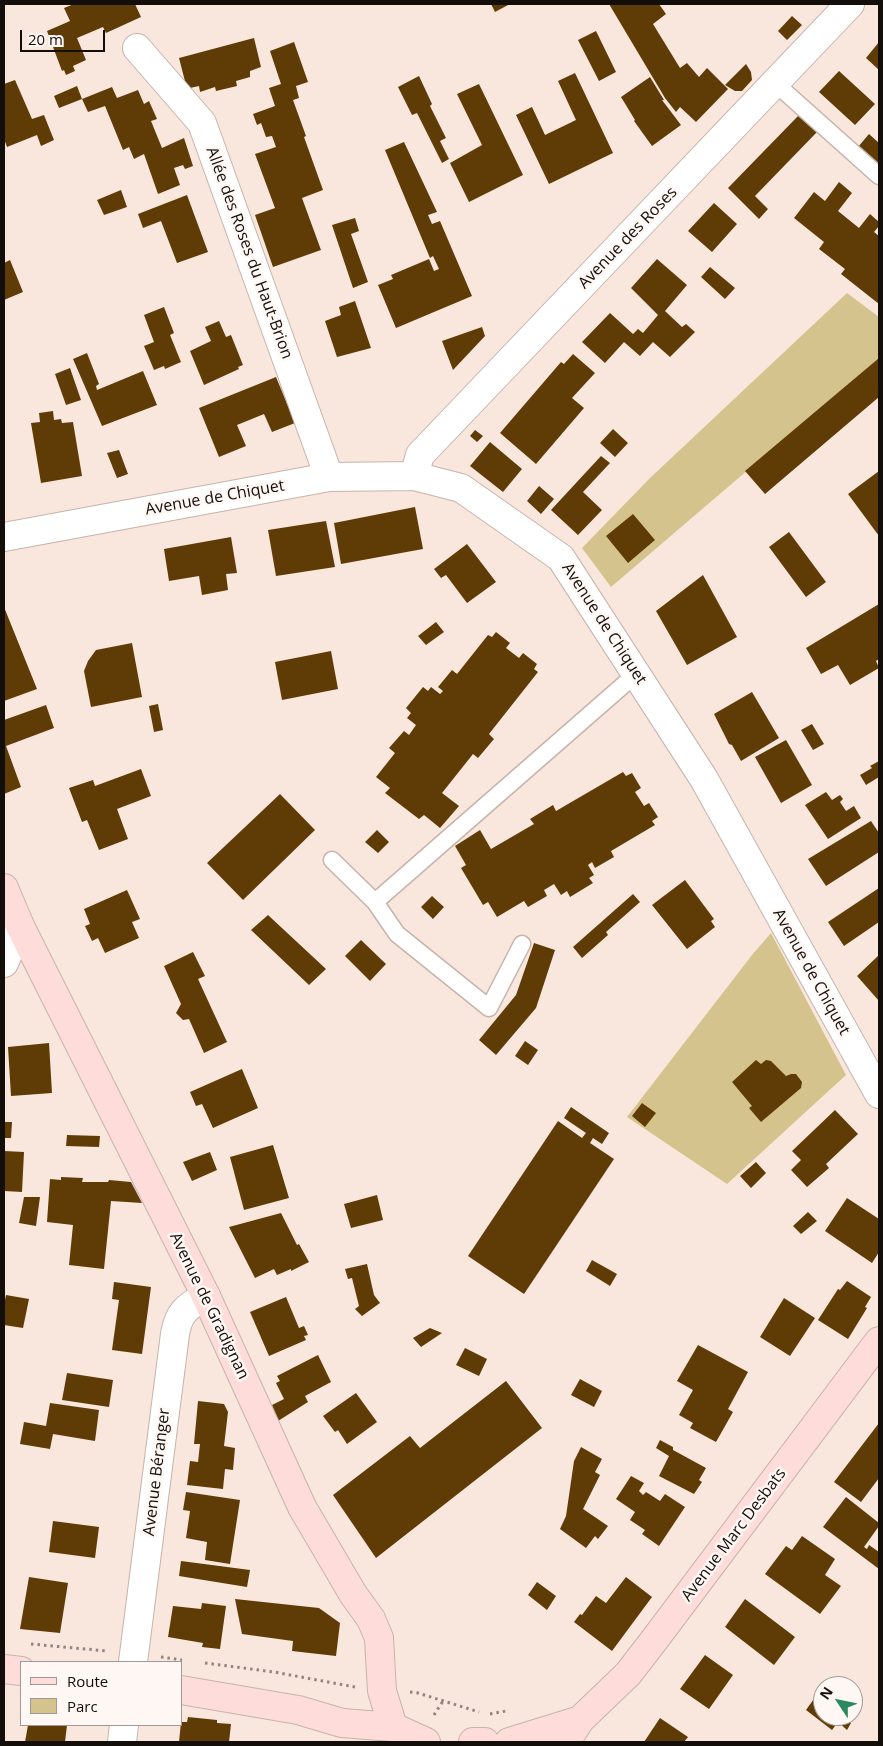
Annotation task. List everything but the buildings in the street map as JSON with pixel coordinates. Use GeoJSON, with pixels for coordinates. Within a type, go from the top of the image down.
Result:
{"type":"FeatureCollection","features":[{"type":"Feature","properties":{"kind":"street","name":"Avenue des Roses"},"geometry":{"type":"LineString","coordinates":[[414,476],[420,455],[850,4]]}},
{"type":"Feature","properties":{"kind":"street","name":"Allée des Roses du Haut-Brion"},"geometry":{"type":"LineString","coordinates":[[137,48],[202,123],[329,477]]}},
{"type":"Feature","properties":{"kind":"street","name":"Avenue de Chiquet"},"geometry":{"type":"LineString","coordinates":[[4,537],[329,477],[414,476],[462,488],[561,558],[704,779],[879,1094]]}},
{"type":"Feature","properties":{"kind":"street","name":"Avenue de Gradignan"},"geometry":{"type":"LineString","coordinates":[[4,888],[20,926],[206,1296],[302,1507],[353,1594],[371,1619],[379,1638],[382,1692],[393,1727]]}},
{"type":"Feature","properties":{"kind":"street"},"geometry":{"type":"LineString","coordinates":[[4,963],[20,926]]}},
{"type":"Feature","properties":{"kind":"street","name":"Avenue Béranger"},"geometry":{"type":"LineString","coordinates":[[133,1661],[174,1334],[177,1322],[187,1307],[206,1296]]}},
{"type":"Feature","properties":{"kind":"street","name":"Avenue Marc Desbats"},"geometry":{"type":"LineString","coordinates":[[509,1742],[573,1731],[628,1674],[879,1341]]}},
{"type":"Feature","properties":{"kind":"street"},"geometry":{"type":"LineString","coordinates":[[4,1669],[20,1671]]}},
{"type":"Feature","properties":{"kind":"street"},"geometry":{"type":"LineString","coordinates":[[182,1690],[298,1710],[342,1723],[393,1727],[426,1742]]}},
{"type":"Feature","properties":{"kind":"street"},"geometry":{"type":"LineString","coordinates":[[342,1723],[369,1742]]}},
{"type":"Feature","properties":{"kind":"street"},"geometry":{"type":"LineString","coordinates":[[122,1742],[124,1726]]}},
{"type":"Feature","properties":{"kind":"street"},"geometry":{"type":"LineString","coordinates":[[472,1742],[485,1742]]}},
{"type":"Feature","properties":{"kind":"lane"},"geometry":{"type":"LineString","coordinates":[[775,83],[879,176]]}},
{"type":"Feature","properties":{"kind":"lane"},"geometry":{"type":"LineString","coordinates":[[375,902],[636,674]]}},
{"type":"Feature","properties":{"kind":"lane"},"geometry":{"type":"LineString","coordinates":[[332,860],[375,902],[397,934],[490,1008],[522,944]]}},
{"type":"Feature","properties":{"kind":"path"},"geometry":{"type":"LineString","coordinates":[[402,1691],[418,1693],[486,1714],[508,1711]]}},
{"type":"Feature","properties":{"kind":"green space"},"geometry":{"type":"Polygon","coordinates":[[[847,293],[879,317],[879,358],[611,587],[582,548],[650,478],[847,293]]]}},
{"type":"Feature","properties":{"kind":"green space"},"geometry":{"type":"Polygon","coordinates":[[[771,933],[846,1075],[727,1184],[627,1117],[771,933]]]}}]}
